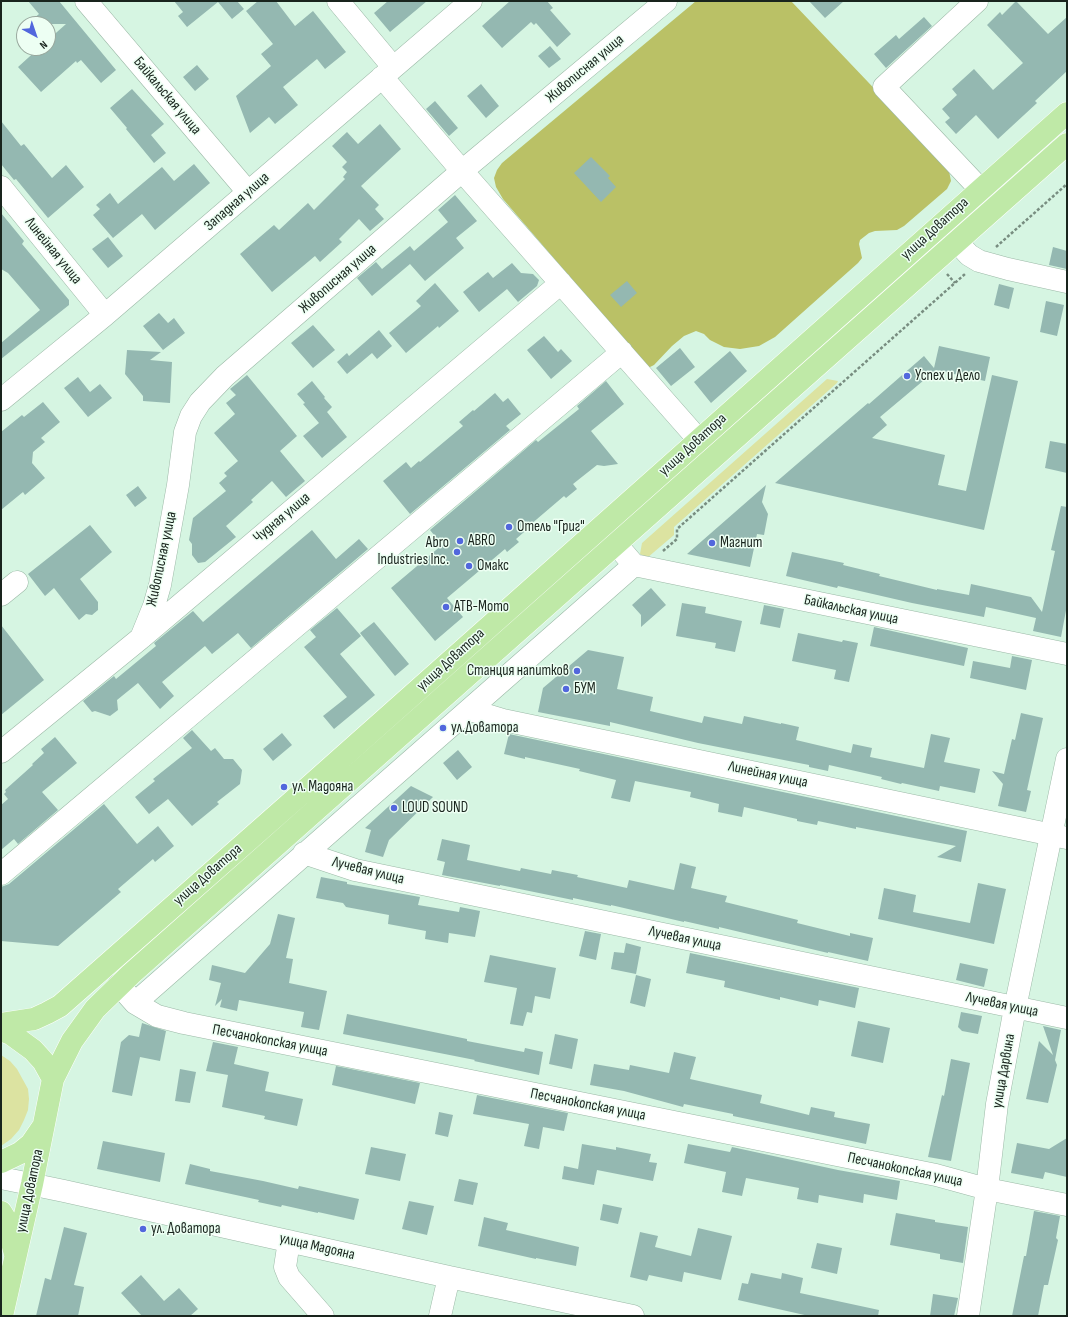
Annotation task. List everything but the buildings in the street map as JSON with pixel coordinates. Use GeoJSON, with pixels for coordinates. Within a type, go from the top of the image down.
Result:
{"type":"FeatureCollection","features":[{"type":"Feature","properties":{"kind":"main road","name":"улица Доватора"},"geometry":{"type":"LineString","coordinates":[[1,1024],[34,1018],[60,1006],[1067,113]]}},
{"type":"Feature","properties":{"kind":"main road","name":"улица Доватора"},"geometry":{"type":"LineString","coordinates":[[2,1316],[32,1184],[53,1079],[72,1041],[95,1009],[119,985],[1067,144]]}},
{"type":"Feature","properties":{"kind":"main road"},"geometry":{"type":"LineString","coordinates":[[1,1030],[11,1034],[33,1050],[53,1079]]}},
{"type":"Feature","properties":{"kind":"main road"},"geometry":{"type":"LineString","coordinates":[[1,1162],[20,1154],[31,1144],[44,1125]]}},
{"type":"Feature","properties":{"kind":"main road","name":"улица Доватора"},"geometry":{"type":"LineString","coordinates":[[1,1212],[6,1220],[16,1256]]}},
{"type":"Feature","properties":{"kind":"street","name":"Байкальская улица"},"geometry":{"type":"LineString","coordinates":[[86,1],[248,192]]}},
{"type":"Feature","properties":{"kind":"street"},"geometry":{"type":"LineString","coordinates":[[338,1],[387,72],[462,171],[698,440]]}},
{"type":"Feature","properties":{"kind":"street","name":"Западная улица"},"geometry":{"type":"LineString","coordinates":[[1,400],[105,314],[471,1]]}},
{"type":"Feature","properties":{"kind":"street","name":"Живописная улица"},"geometry":{"type":"LineString","coordinates":[[140,638],[154,606],[160,585],[178,485],[185,432],[191,416],[200,402],[225,376],[462,171],[666,1]]}},
{"type":"Feature","properties":{"kind":"street"},"geometry":{"type":"LineString","coordinates":[[977,1],[884,87],[980,189]]}},
{"type":"Feature","properties":{"kind":"street","name":"Линейная улица"},"geometry":{"type":"LineString","coordinates":[[1,187],[105,314]]}},
{"type":"Feature","properties":{"kind":"street"},"geometry":{"type":"LineString","coordinates":[[956,241],[969,255],[979,261],[1067,282]]}},
{"type":"Feature","properties":{"kind":"street","name":"Чудная улица"},"geometry":{"type":"LineString","coordinates":[[1,752],[140,638],[561,283]]}},
{"type":"Feature","properties":{"kind":"street"},"geometry":{"type":"LineString","coordinates":[[1,874],[622,352]]}},
{"type":"Feature","properties":{"kind":"street"},"geometry":{"type":"LineString","coordinates":[[135,1003],[304,853],[639,566],[616,544]]}},
{"type":"Feature","properties":{"kind":"street","name":"Байкальская улица"},"geometry":{"type":"LineString","coordinates":[[639,566],[1067,654]]}},
{"type":"Feature","properties":{"kind":"street","name":"Линейная улица"},"geometry":{"type":"LineString","coordinates":[[470,710],[503,720],[1060,836]]}},
{"type":"Feature","properties":{"kind":"street","name":"улица Дарвина"},"geometry":{"type":"LineString","coordinates":[[968,1316],[987,1189],[997,1104],[1015,1008],[1060,836],[1067,759]]}},
{"type":"Feature","properties":{"kind":"street","name":"Лучевая улица"},"geometry":{"type":"LineString","coordinates":[[304,853],[355,870],[1067,1018]]}},
{"type":"Feature","properties":{"kind":"street","name":"Песчанокопская улица"},"geometry":{"type":"LineString","coordinates":[[119,985],[135,1003],[157,1016],[184,1023],[936,1175],[987,1189],[1067,1205]]}},
{"type":"Feature","properties":{"kind":"street","name":"улица Мадояна"},"geometry":{"type":"LineString","coordinates":[[1,1178],[633,1316]]}},
{"type":"Feature","properties":{"kind":"street"},"geometry":{"type":"LineString","coordinates":[[289,1241],[285,1267],[289,1277],[323,1316]]}},
{"type":"Feature","properties":{"kind":"street"},"geometry":{"type":"LineString","coordinates":[[440,1316],[449,1277]]}},
{"type":"Feature","properties":{"kind":"path"},"geometry":{"type":"LineString","coordinates":[[639,566],[677,539],[677,529],[1067,184]]}},
{"type":"Feature","properties":{"kind":"green space"},"geometry":{"type":"Polygon","coordinates":[[[696,1],[791,1],[945,163],[949,171],[951,181],[947,189],[904,226],[897,230],[875,231],[869,233],[860,240],[859,244],[862,258],[858,263],[775,337],[759,346],[740,349],[724,347],[710,340],[704,334],[696,331],[684,336],[654,365],[648,368],[503,199],[496,187],[494,178],[502,163],[696,1]]]}},
{"type":"Feature","properties":{"kind":"green space"},"geometry":{"type":"Polygon","coordinates":[[[827,379],[838,381],[674,527],[674,535],[647,558],[640,554],[642,543],[827,379]]]}},
{"type":"Feature","properties":{"kind":"green space"},"geometry":{"type":"Polygon","coordinates":[[[1,1055],[10,1061],[17,1069],[28,1089],[29,1099],[28,1110],[19,1130],[11,1139],[1,1146],[1,1055]]]}},
{"type":"Feature","properties":{"kind":"place","name":"Успех и Дело"},"geometry":{"type":"Point","coordinates":[907,376]}},
{"type":"Feature","properties":{"kind":"place","name":"Отель \"Григ\""},"geometry":{"type":"Point","coordinates":[509,527]}},
{"type":"Feature","properties":{"kind":"place","name":"ABRO"},"geometry":{"type":"Point","coordinates":[460,541]}},
{"type":"Feature","properties":{"kind":"place","name":"Магнит"},"geometry":{"type":"Point","coordinates":[712,543]}},
{"type":"Feature","properties":{"kind":"place","name":"Abro Industries Inc."},"geometry":{"type":"Point","coordinates":[457,552]}},
{"type":"Feature","properties":{"kind":"place","name":"Омакс"},"geometry":{"type":"Point","coordinates":[469,566]}},
{"type":"Feature","properties":{"kind":"place","name":"АТВ-Мото"},"geometry":{"type":"Point","coordinates":[446,607]}},
{"type":"Feature","properties":{"kind":"place","name":"Станция напитков"},"geometry":{"type":"Point","coordinates":[577,671]}},
{"type":"Feature","properties":{"kind":"place","name":"БУМ"},"geometry":{"type":"Point","coordinates":[566,689]}},
{"type":"Feature","properties":{"kind":"place","name":"ул.Доватора"},"geometry":{"type":"Point","coordinates":[443,728]}},
{"type":"Feature","properties":{"kind":"place","name":"ул. Мадояна"},"geometry":{"type":"Point","coordinates":[284,787]}},
{"type":"Feature","properties":{"kind":"place","name":"LOUD SOUND"},"geometry":{"type":"Point","coordinates":[394,808]}},
{"type":"Feature","properties":{"kind":"place","name":"ул. Доватора"},"geometry":{"type":"Point","coordinates":[143,1229]}}]}
